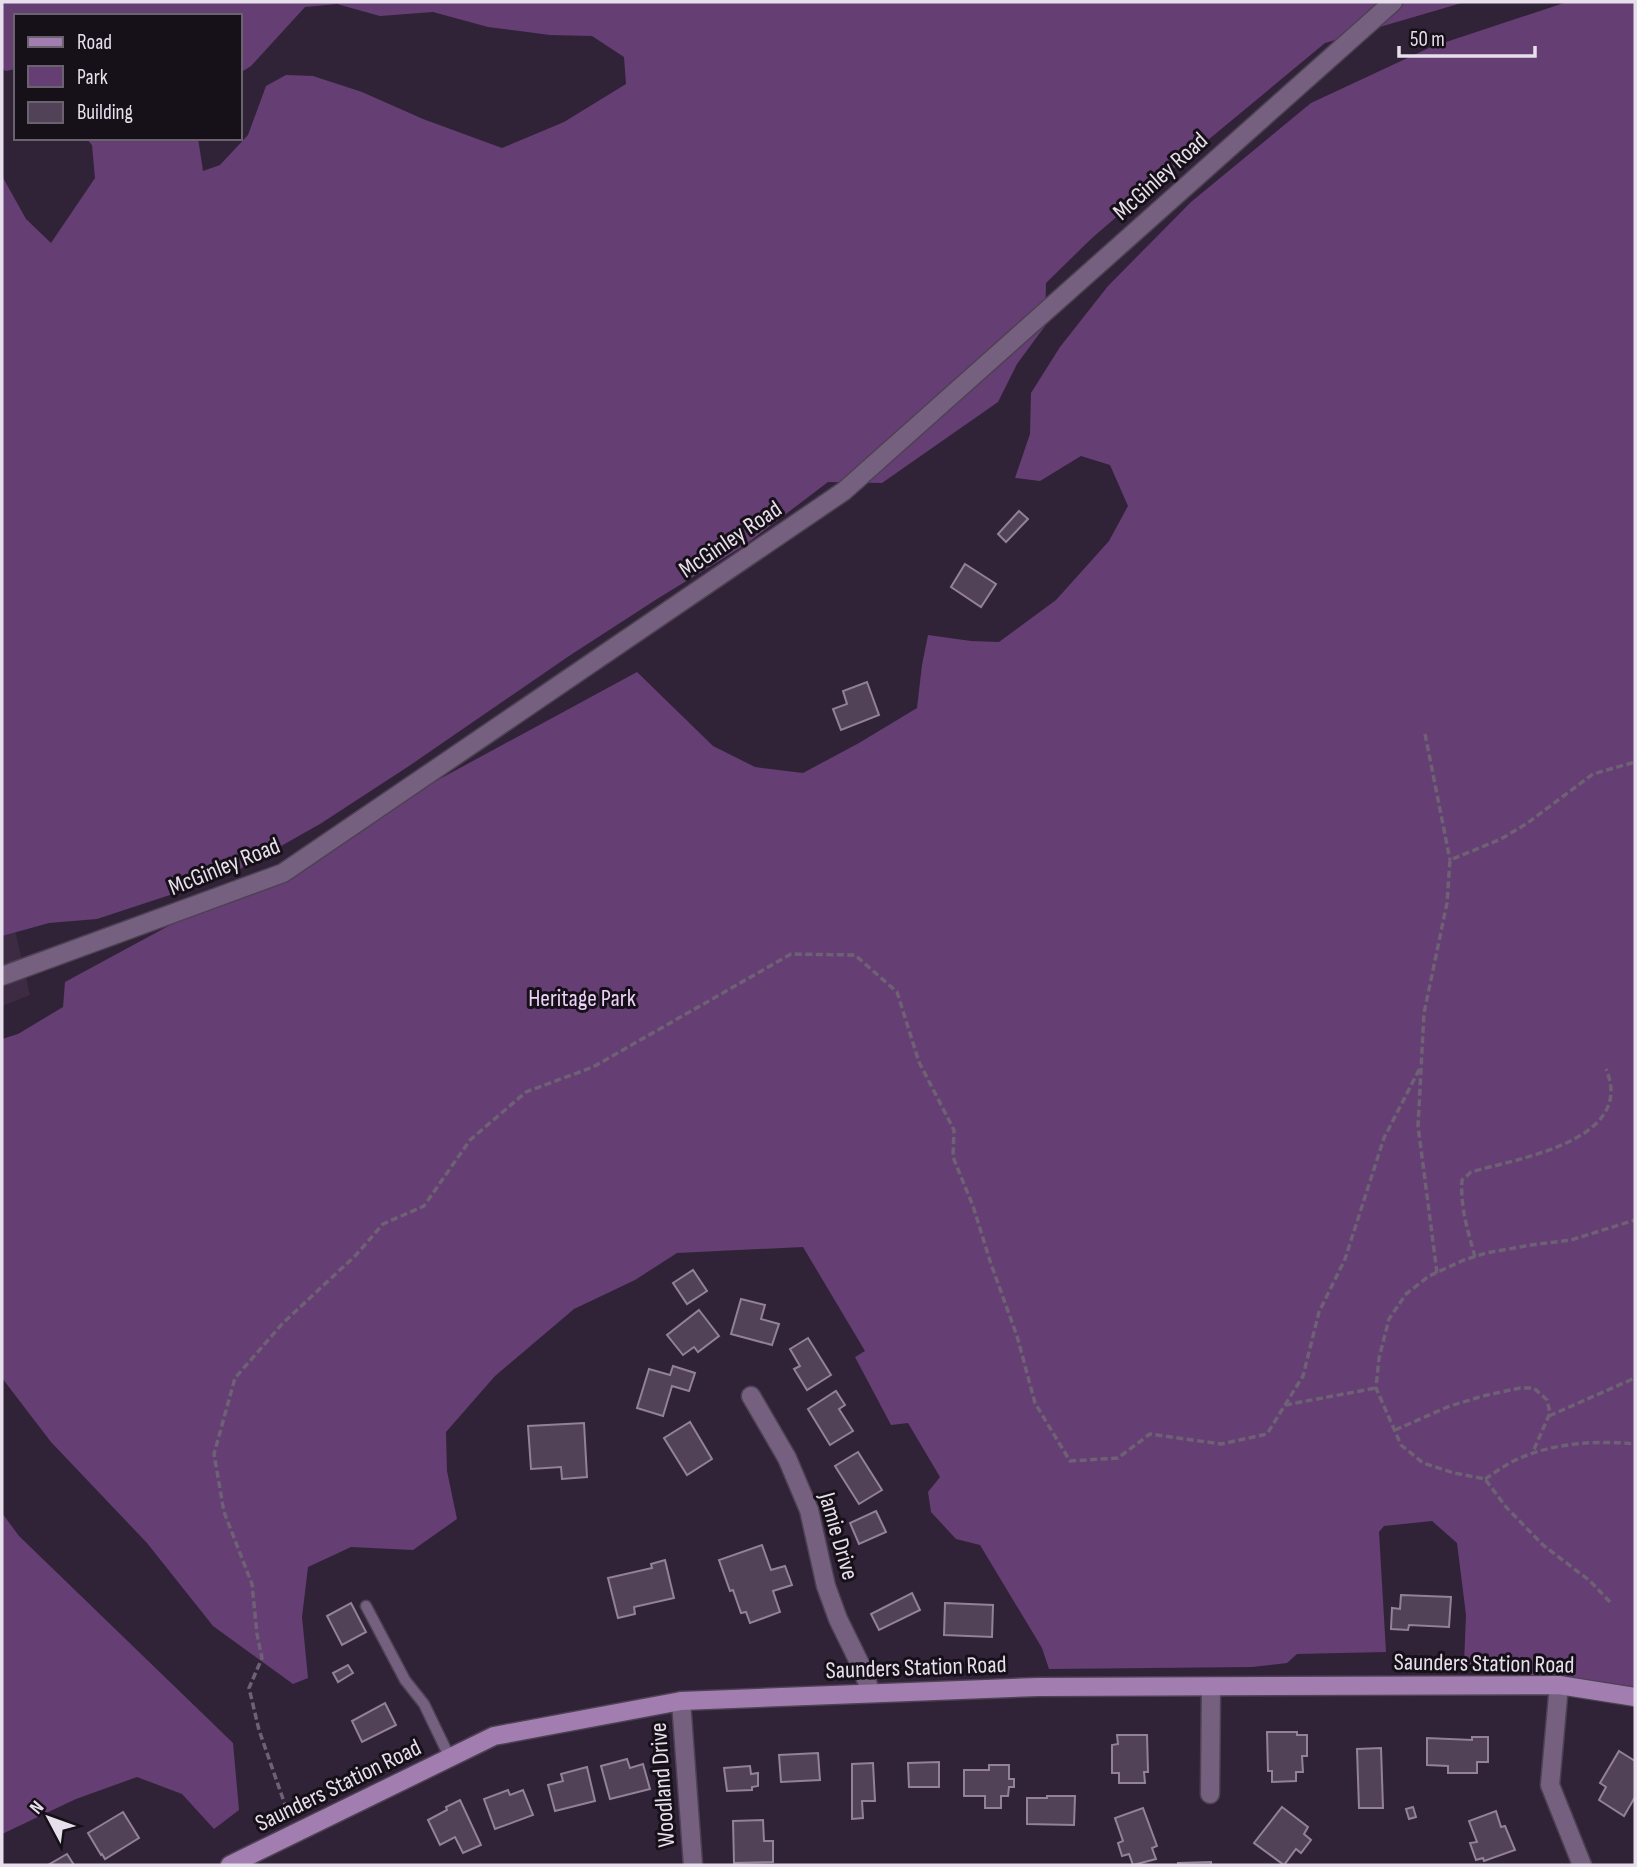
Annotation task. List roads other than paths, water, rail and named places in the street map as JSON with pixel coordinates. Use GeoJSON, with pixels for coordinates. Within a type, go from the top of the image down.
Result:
{"type":"FeatureCollection","features":[{"type":"Feature","properties":{"kind":"street","name":"McGinley Road"},"geometry":{"type":"LineString","coordinates":[[2,976],[283,873],[844,491],[1393,2]]}},
{"type":"Feature","properties":{"kind":"street","name":"Jamie Drive"},"geometry":{"type":"LineString","coordinates":[[751,1396],[787,1458],[809,1510],[826,1586],[871,1693]]}},
{"type":"Feature","properties":{"kind":"street","name":"Saunders Station Road"},"geometry":{"type":"LineString","coordinates":[[230,1865],[494,1736],[681,1701],[1038,1687],[1559,1685],[1635,1697]]}},
{"type":"Feature","properties":{"kind":"street"},"geometry":{"type":"LineString","coordinates":[[1559,1685],[1550,1785],[1582,1865]]}},
{"type":"Feature","properties":{"kind":"street"},"geometry":{"type":"LineString","coordinates":[[1210,1794],[1211,1687]]}},
{"type":"Feature","properties":{"kind":"street","name":"Woodland Drive"},"geometry":{"type":"LineString","coordinates":[[681,1701],[693,1865]]}},
{"type":"Feature","properties":{"kind":"lane"},"geometry":{"type":"LineString","coordinates":[[366,1606],[405,1680],[424,1704],[450,1758]]}},
{"type":"Feature","properties":{"kind":"park label","name":"Heritage Park"},"geometry":{"type":"Point","coordinates":[582,998]}}]}
